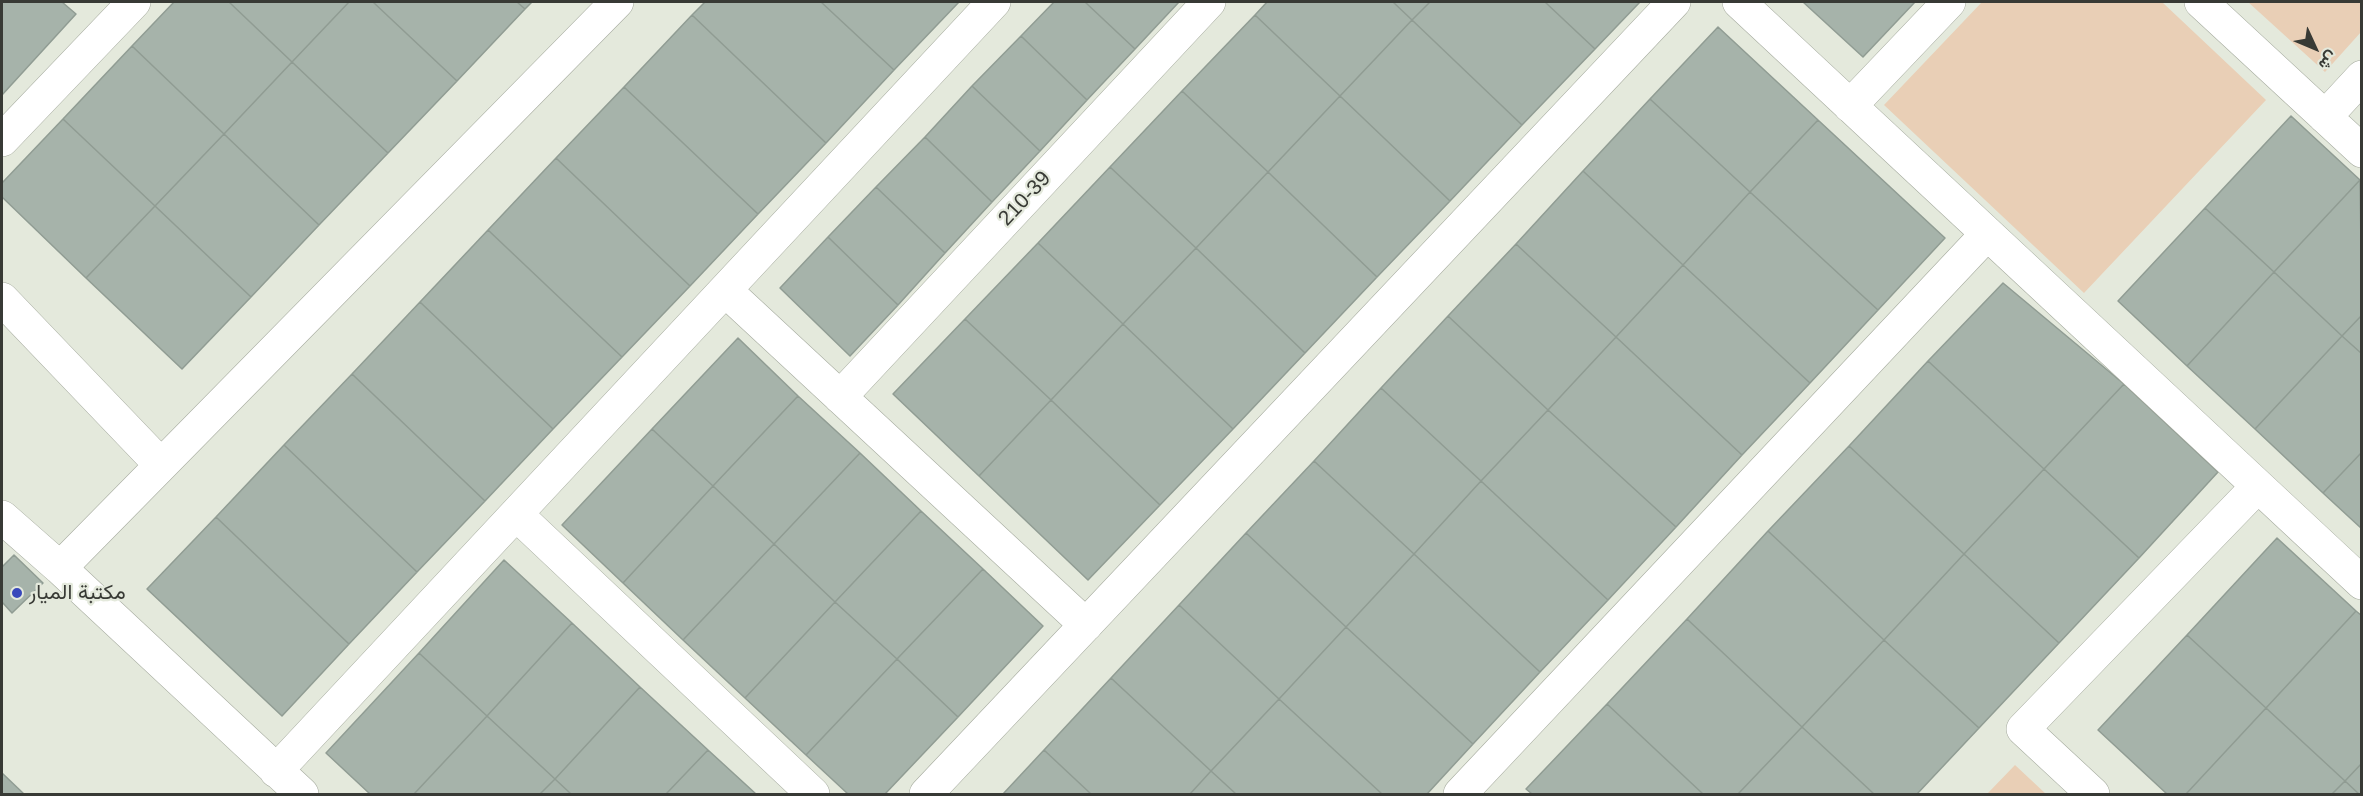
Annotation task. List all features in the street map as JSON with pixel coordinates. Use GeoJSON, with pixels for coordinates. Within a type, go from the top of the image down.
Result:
{"type":"FeatureCollection","features":[{"type":"Feature","properties":{"kind":"street"},"geometry":{"type":"LineString","coordinates":[[60,568],[617,2]]}},
{"type":"Feature","properties":{"kind":"street"},"geometry":{"type":"LineString","coordinates":[[276,771],[994,2]]}},
{"type":"Feature","properties":{"kind":"street","name":"210-39"},"geometry":{"type":"LineString","coordinates":[[840,397],[1209,2]]}},
{"type":"Feature","properties":{"kind":"street"},"geometry":{"type":"LineString","coordinates":[[926,795],[1674,2]]}},
{"type":"Feature","properties":{"kind":"street"},"geometry":{"type":"LineString","coordinates":[[1739,2],[2361,584]]}},
{"type":"Feature","properties":{"kind":"street"},"geometry":{"type":"LineString","coordinates":[[1850,106],[1949,2]]}},
{"type":"Feature","properties":{"kind":"street"},"geometry":{"type":"LineString","coordinates":[[2201,2],[2361,151]]}},
{"type":"Feature","properties":{"kind":"street"},"geometry":{"type":"LineString","coordinates":[[2,140],[122,6]]}},
{"type":"Feature","properties":{"kind":"street"},"geometry":{"type":"LineString","coordinates":[[2325,117],[2361,78]]}},
{"type":"Feature","properties":{"kind":"street"},"geometry":{"type":"LineString","coordinates":[[1460,795],[1987,234]]}},
{"type":"Feature","properties":{"kind":"street"},"geometry":{"type":"LineString","coordinates":[[725,290],[1086,625]]}},
{"type":"Feature","properties":{"kind":"street"},"geometry":{"type":"LineString","coordinates":[[2,299],[160,464]]}},
{"type":"Feature","properties":{"kind":"street"},"geometry":{"type":"LineString","coordinates":[[2093,795],[2023,729],[2257,487]]}},
{"type":"Feature","properties":{"kind":"street"},"geometry":{"type":"LineString","coordinates":[[516,514],[813,795]]}},
{"type":"Feature","properties":{"kind":"street"},"geometry":{"type":"LineString","coordinates":[[2,516],[302,795]]}},
{"type":"Feature","properties":{"kind":"shaded area"},"geometry":{"type":"Polygon","coordinates":[[[1982,2],[2162,2],[2266,100],[2084,293],[1884,105],[1982,2]]]}},
{"type":"Feature","properties":{"kind":"shaded area"},"geometry":{"type":"Polygon","coordinates":[[[2248,2],[2361,2],[2361,32],[2325,72],[2248,2]]]}},
{"type":"Feature","properties":{"kind":"shaded area"},"geometry":{"type":"Polygon","coordinates":[[[2015,765],[2046,794],[1987,794],[2015,765]]]}},
{"type":"Feature","properties":{"kind":"building"},"geometry":{"type":"Polygon","coordinates":[[[2,2],[62,2],[76,14],[2,95],[2,2]]]}},
{"type":"Feature","properties":{"kind":"building"},"geometry":{"type":"Polygon","coordinates":[[[174,2],[229,2],[292,62],[224,134],[132,46],[174,2]]]}},
{"type":"Feature","properties":{"kind":"building"},"geometry":{"type":"Polygon","coordinates":[[[229,2],[349,2],[292,62],[229,2]]]}},
{"type":"Feature","properties":{"kind":"building"},"geometry":{"type":"Polygon","coordinates":[[[349,2],[373,2],[457,81],[388,153],[292,62],[349,2]]]}},
{"type":"Feature","properties":{"kind":"building"},"geometry":{"type":"Polygon","coordinates":[[[373,2],[517,2],[525,9],[457,81],[373,2]]]}},
{"type":"Feature","properties":{"kind":"building"},"geometry":{"type":"Polygon","coordinates":[[[517,2],[532,2],[525,9],[517,2]]]}},
{"type":"Feature","properties":{"kind":"building"},"geometry":{"type":"Polygon","coordinates":[[[705,2],[821,2],[894,70],[826,143],[692,15],[705,2]]]}},
{"type":"Feature","properties":{"kind":"building"},"geometry":{"type":"Polygon","coordinates":[[[821,2],[959,2],[894,70],[821,2]]]}},
{"type":"Feature","properties":{"kind":"building"},"geometry":{"type":"Polygon","coordinates":[[[1054,2],[1085,2],[1135,49],[1087,100],[1021,36],[1054,2]]]}},
{"type":"Feature","properties":{"kind":"building"},"geometry":{"type":"Polygon","coordinates":[[[1085,2],[1179,2],[1135,49],[1085,2]]]}},
{"type":"Feature","properties":{"kind":"building"},"geometry":{"type":"Polygon","coordinates":[[[1267,2],[1393,2],[1412,20],[1340,96],[1255,15],[1267,2]]]}},
{"type":"Feature","properties":{"kind":"building"},"geometry":{"type":"Polygon","coordinates":[[[1393,2],[1430,2],[1412,20],[1393,2]]]}},
{"type":"Feature","properties":{"kind":"building"},"geometry":{"type":"Polygon","coordinates":[[[1430,2],[1545,2],[1595,49],[1522,125],[1412,20],[1430,2]]]}},
{"type":"Feature","properties":{"kind":"building"},"geometry":{"type":"Polygon","coordinates":[[[1545,2],[1640,2],[1595,49],[1545,2]]]}},
{"type":"Feature","properties":{"kind":"building"},"geometry":{"type":"Polygon","coordinates":[[[1803,2],[1915,2],[1863,57],[1803,2]]]}},
{"type":"Feature","properties":{"kind":"building"},"geometry":{"type":"Polygon","coordinates":[[[692,15],[826,143],[758,214],[624,87],[692,15]]]}},
{"type":"Feature","properties":{"kind":"building"},"geometry":{"type":"Polygon","coordinates":[[[1255,15],[1340,96],[1268,172],[1182,91],[1255,15]]]}},
{"type":"Feature","properties":{"kind":"building"},"geometry":{"type":"Polygon","coordinates":[[[1412,20],[1522,125],[1450,201],[1340,96],[1412,20]]]}},
{"type":"Feature","properties":{"kind":"building"},"geometry":{"type":"Polygon","coordinates":[[[1718,27],[1818,120],[1750,192],[1650,99],[1718,27]]]}},
{"type":"Feature","properties":{"kind":"building"},"geometry":{"type":"Polygon","coordinates":[[[1021,36],[1087,100],[1040,151],[972,86],[1021,36]]]}},
{"type":"Feature","properties":{"kind":"building"},"geometry":{"type":"Polygon","coordinates":[[[132,46],[224,134],[155,206],[63,119],[132,46]]]}},
{"type":"Feature","properties":{"kind":"building"},"geometry":{"type":"Polygon","coordinates":[[[292,62],[388,153],[319,225],[224,134],[292,62]]]}},
{"type":"Feature","properties":{"kind":"building"},"geometry":{"type":"Polygon","coordinates":[[[972,86],[1040,151],[992,202],[925,137],[972,86]]]}},
{"type":"Feature","properties":{"kind":"building"},"geometry":{"type":"Polygon","coordinates":[[[624,87],[758,214],[690,286],[556,158],[624,87]]]}},
{"type":"Feature","properties":{"kind":"building"},"geometry":{"type":"Polygon","coordinates":[[[1182,91],[1268,172],[1196,248],[1110,167],[1182,91]]]}},
{"type":"Feature","properties":{"kind":"building"},"geometry":{"type":"Polygon","coordinates":[[[1340,96],[1450,201],[1377,277],[1268,172],[1340,96]]]}},
{"type":"Feature","properties":{"kind":"building"},"geometry":{"type":"Polygon","coordinates":[[[1650,99],[1750,192],[1683,265],[1583,171],[1650,99]]]}},
{"type":"Feature","properties":{"kind":"building"},"geometry":{"type":"Polygon","coordinates":[[[2291,116],[2360,180],[2274,272],[2205,208],[2291,116]]]}},
{"type":"Feature","properties":{"kind":"building"},"geometry":{"type":"Polygon","coordinates":[[[63,119],[155,206],[86,278],[2,197],[2,183],[63,119]]]}},
{"type":"Feature","properties":{"kind":"building"},"geometry":{"type":"Polygon","coordinates":[[[1818,120],[1945,238],[1878,310],[1750,192],[1818,120]]]}},
{"type":"Feature","properties":{"kind":"building"},"geometry":{"type":"Polygon","coordinates":[[[224,134],[319,225],[251,297],[155,206],[224,134]]]}},
{"type":"Feature","properties":{"kind":"building"},"geometry":{"type":"Polygon","coordinates":[[[925,137],[992,202],[945,253],[876,187],[925,137]]]}},
{"type":"Feature","properties":{"kind":"building"},"geometry":{"type":"Polygon","coordinates":[[[556,158],[690,286],[622,357],[488,230],[556,158]]]}},
{"type":"Feature","properties":{"kind":"building"},"geometry":{"type":"Polygon","coordinates":[[[1110,167],[1196,248],[1123,324],[1038,243],[1110,167]]]}},
{"type":"Feature","properties":{"kind":"building"},"geometry":{"type":"Polygon","coordinates":[[[1583,171],[1683,265],[1616,337],[1516,244],[1583,171]]]}},
{"type":"Feature","properties":{"kind":"building"},"geometry":{"type":"Polygon","coordinates":[[[1268,172],[1377,277],[1305,353],[1196,248],[1268,172]]]}},
{"type":"Feature","properties":{"kind":"building"},"geometry":{"type":"Polygon","coordinates":[[[2360,180],[2362,315],[2342,336],[2274,272],[2360,180]]]}},
{"type":"Feature","properties":{"kind":"building"},"geometry":{"type":"Polygon","coordinates":[[[876,187],[945,253],[898,305],[828,237],[876,187]]]}},
{"type":"Feature","properties":{"kind":"building"},"geometry":{"type":"Polygon","coordinates":[[[1750,192],[1878,310],[1810,383],[1683,265],[1750,192]]]}},
{"type":"Feature","properties":{"kind":"building"},"geometry":{"type":"Polygon","coordinates":[[[155,206],[251,297],[182,369],[86,278],[155,206]]]}},
{"type":"Feature","properties":{"kind":"building"},"geometry":{"type":"Polygon","coordinates":[[[2205,208],[2274,272],[2187,366],[2118,301],[2205,208]]]}},
{"type":"Feature","properties":{"kind":"building"},"geometry":{"type":"Polygon","coordinates":[[[488,230],[622,357],[553,429],[420,302],[488,230]]]}},
{"type":"Feature","properties":{"kind":"building"},"geometry":{"type":"Polygon","coordinates":[[[828,237],[898,305],[850,356],[780,288],[828,237]]]}},
{"type":"Feature","properties":{"kind":"building"},"geometry":{"type":"Polygon","coordinates":[[[1038,243],[1123,324],[1051,400],[965,319],[1038,243]]]}},
{"type":"Feature","properties":{"kind":"building"},"geometry":{"type":"Polygon","coordinates":[[[1516,244],[1616,337],[1548,410],[1448,316],[1516,244]]]}},
{"type":"Feature","properties":{"kind":"building"},"geometry":{"type":"Polygon","coordinates":[[[1196,248],[1305,353],[1233,429],[1123,324],[1196,248]]]}},
{"type":"Feature","properties":{"kind":"building"},"geometry":{"type":"Polygon","coordinates":[[[1683,265],[1810,383],[1742,455],[1616,337],[1683,265]]]}},
{"type":"Feature","properties":{"kind":"building"},"geometry":{"type":"Polygon","coordinates":[[[2274,272],[2342,336],[2255,429],[2187,366],[2274,272]]]}},
{"type":"Feature","properties":{"kind":"building"},"geometry":{"type":"Polygon","coordinates":[[[2003,283],[2124,384],[2044,469],[1928,361],[2003,283]]]}},
{"type":"Feature","properties":{"kind":"building"},"geometry":{"type":"Polygon","coordinates":[[[420,302],[553,429],[485,501],[352,374],[420,302]]]}},
{"type":"Feature","properties":{"kind":"building"},"geometry":{"type":"Polygon","coordinates":[[[2362,315],[2362,354],[2342,336],[2362,315]]]}},
{"type":"Feature","properties":{"kind":"building"},"geometry":{"type":"Polygon","coordinates":[[[1448,316],[1548,410],[1481,481],[1381,388],[1448,316]]]}},
{"type":"Feature","properties":{"kind":"building"},"geometry":{"type":"Polygon","coordinates":[[[965,319],[1051,400],[979,476],[893,394],[965,319]]]}},
{"type":"Feature","properties":{"kind":"building"},"geometry":{"type":"Polygon","coordinates":[[[1123,324],[1233,429],[1160,505],[1051,400],[1123,324]]]}},
{"type":"Feature","properties":{"kind":"building"},"geometry":{"type":"Polygon","coordinates":[[[2342,336],[2362,354],[2362,452],[2323,493],[2255,429],[2342,336]]]}},
{"type":"Feature","properties":{"kind":"building"},"geometry":{"type":"Polygon","coordinates":[[[1616,337],[1742,455],[1676,527],[1548,410],[1616,337]]]}},
{"type":"Feature","properties":{"kind":"building"},"geometry":{"type":"Polygon","coordinates":[[[738,338],[798,396],[713,486],[652,429],[738,338]]]}},
{"type":"Feature","properties":{"kind":"building"},"geometry":{"type":"Polygon","coordinates":[[[1928,361],[2044,469],[1964,554],[1849,446],[1928,361]]]}},
{"type":"Feature","properties":{"kind":"building"},"geometry":{"type":"Polygon","coordinates":[[[352,374],[485,501],[417,572],[284,445],[352,374]]]}},
{"type":"Feature","properties":{"kind":"building"},"geometry":{"type":"Polygon","coordinates":[[[2124,384],[2218,472],[2139,558],[2044,469],[2124,384]]]}},
{"type":"Feature","properties":{"kind":"building"},"geometry":{"type":"Polygon","coordinates":[[[1381,388],[1481,481],[1414,554],[1314,461],[1381,388]]]}},
{"type":"Feature","properties":{"kind":"building"},"geometry":{"type":"Polygon","coordinates":[[[798,396],[860,453],[774,544],[713,486],[798,396]]]}},
{"type":"Feature","properties":{"kind":"building"},"geometry":{"type":"Polygon","coordinates":[[[1051,400],[1160,505],[1088,580],[979,476],[1051,400]]]}},
{"type":"Feature","properties":{"kind":"building"},"geometry":{"type":"Polygon","coordinates":[[[1548,410],[1676,527],[1608,600],[1481,481],[1548,410]]]}},
{"type":"Feature","properties":{"kind":"building"},"geometry":{"type":"Polygon","coordinates":[[[652,429],[713,486],[623,583],[562,525],[652,429]]]}},
{"type":"Feature","properties":{"kind":"building"},"geometry":{"type":"Polygon","coordinates":[[[284,445],[417,572],[349,644],[216,517],[284,445]]]}},
{"type":"Feature","properties":{"kind":"building"},"geometry":{"type":"Polygon","coordinates":[[[1849,446],[1964,554],[1884,640],[1768,531],[1849,446]]]}},
{"type":"Feature","properties":{"kind":"building"},"geometry":{"type":"Polygon","coordinates":[[[2362,452],[2362,529],[2323,493],[2362,452]]]}},
{"type":"Feature","properties":{"kind":"building"},"geometry":{"type":"Polygon","coordinates":[[[860,453],[921,511],[835,602],[774,544],[860,453]]]}},
{"type":"Feature","properties":{"kind":"building"},"geometry":{"type":"Polygon","coordinates":[[[1314,461],[1414,554],[1346,627],[1246,533],[1314,461]]]}},
{"type":"Feature","properties":{"kind":"building"},"geometry":{"type":"Polygon","coordinates":[[[2044,469],[2139,558],[2059,643],[1964,554],[2044,469]]]}},
{"type":"Feature","properties":{"kind":"building"},"geometry":{"type":"Polygon","coordinates":[[[1481,481],[1608,600],[1540,672],[1414,554],[1481,481]]]}},
{"type":"Feature","properties":{"kind":"building"},"geometry":{"type":"Polygon","coordinates":[[[713,486],[774,544],[683,640],[623,583],[713,486]]]}},
{"type":"Feature","properties":{"kind":"building"},"geometry":{"type":"Polygon","coordinates":[[[921,511],[983,569],[897,659],[835,602],[921,511]]]}},
{"type":"Feature","properties":{"kind":"building"},"geometry":{"type":"Polygon","coordinates":[[[216,517],[349,644],[282,716],[147,589],[216,517]]]}},
{"type":"Feature","properties":{"kind":"building"},"geometry":{"type":"Polygon","coordinates":[[[1768,531],[1884,640],[1802,727],[1687,619],[1768,531]]]}},
{"type":"Feature","properties":{"kind":"building"},"geometry":{"type":"Polygon","coordinates":[[[1246,533],[1346,627],[1279,699],[1179,605],[1246,533]]]}},
{"type":"Feature","properties":{"kind":"building"},"geometry":{"type":"Polygon","coordinates":[[[2277,538],[2356,611],[2266,708],[2187,635],[2277,538]]]}},
{"type":"Feature","properties":{"kind":"building"},"geometry":{"type":"Polygon","coordinates":[[[774,544],[835,602],[745,698],[683,640],[774,544]]]}},
{"type":"Feature","properties":{"kind":"building"},"geometry":{"type":"Polygon","coordinates":[[[1414,554],[1540,672],[1473,744],[1346,627],[1414,554]]]}},
{"type":"Feature","properties":{"kind":"building"},"geometry":{"type":"Polygon","coordinates":[[[1964,554],[2059,643],[1979,728],[1884,640],[1964,554]]]}},
{"type":"Feature","properties":{"kind":"building","name":"مكتبة الميار"},"geometry":{"type":"Polygon","coordinates":[[[14,555],[43,583],[12,613],[2,602],[2,567],[14,555]]]}},
{"type":"Feature","properties":{"kind":"building"},"geometry":{"type":"Polygon","coordinates":[[[504,560],[572,623],[487,716],[419,653],[504,560]]]}},
{"type":"Feature","properties":{"kind":"building"},"geometry":{"type":"Polygon","coordinates":[[[983,569],[1043,626],[958,717],[897,659],[983,569]]]}},
{"type":"Feature","properties":{"kind":"building"},"geometry":{"type":"Polygon","coordinates":[[[835,602],[897,659],[806,755],[745,698],[835,602]]]}},
{"type":"Feature","properties":{"kind":"building"},"geometry":{"type":"Polygon","coordinates":[[[1179,605],[1279,699],[1211,771],[1111,678],[1179,605]]]}},
{"type":"Feature","properties":{"kind":"building"},"geometry":{"type":"Polygon","coordinates":[[[2356,611],[2362,616],[2362,763],[2345,781],[2266,708],[2356,611]]]}},
{"type":"Feature","properties":{"kind":"building"},"geometry":{"type":"Polygon","coordinates":[[[1687,619],[1802,727],[1738,794],[1703,794],[1607,704],[1687,619]]]}},
{"type":"Feature","properties":{"kind":"building"},"geometry":{"type":"Polygon","coordinates":[[[572,623],[640,687],[555,779],[487,716],[572,623]]]}},
{"type":"Feature","properties":{"kind":"building"},"geometry":{"type":"Polygon","coordinates":[[[1346,627],[1473,744],[1427,794],[1382,794],[1279,699],[1346,627]]]}},
{"type":"Feature","properties":{"kind":"building"},"geometry":{"type":"Polygon","coordinates":[[[2187,635],[2266,708],[2186,794],[2167,794],[2098,730],[2187,635]]]}},
{"type":"Feature","properties":{"kind":"building"},"geometry":{"type":"Polygon","coordinates":[[[1884,640],[1979,728],[1917,794],[1874,794],[1802,727],[1884,640]]]}},
{"type":"Feature","properties":{"kind":"building"},"geometry":{"type":"Polygon","coordinates":[[[419,653],[487,716],[414,794],[370,794],[326,753],[419,653]]]}},
{"type":"Feature","properties":{"kind":"building"},"geometry":{"type":"Polygon","coordinates":[[[897,659],[958,717],[885,794],[848,794],[806,755],[897,659]]]}},
{"type":"Feature","properties":{"kind":"building"},"geometry":{"type":"Polygon","coordinates":[[[1111,678],[1211,771],[1190,794],[1091,794],[1044,750],[1111,678]]]}},
{"type":"Feature","properties":{"kind":"building"},"geometry":{"type":"Polygon","coordinates":[[[640,687],[708,750],[666,794],[571,794],[555,779],[640,687]]]}},
{"type":"Feature","properties":{"kind":"building"},"geometry":{"type":"Polygon","coordinates":[[[1279,699],[1382,794],[1236,794],[1211,771],[1279,699]]]}},
{"type":"Feature","properties":{"kind":"building"},"geometry":{"type":"Polygon","coordinates":[[[1607,704],[1703,794],[1532,794],[1526,789],[1607,704]]]}},
{"type":"Feature","properties":{"kind":"building"},"geometry":{"type":"Polygon","coordinates":[[[2266,708],[2345,781],[2332,794],[2186,794],[2266,708]]]}},
{"type":"Feature","properties":{"kind":"building"},"geometry":{"type":"Polygon","coordinates":[[[487,716],[555,779],[540,794],[414,794],[487,716]]]}},
{"type":"Feature","properties":{"kind":"building"},"geometry":{"type":"Polygon","coordinates":[[[1802,727],[1874,794],[1738,794],[1802,727]]]}},
{"type":"Feature","properties":{"kind":"building"},"geometry":{"type":"Polygon","coordinates":[[[708,750],[756,794],[666,794],[708,750]]]}},
{"type":"Feature","properties":{"kind":"building"},"geometry":{"type":"Polygon","coordinates":[[[1044,750],[1091,794],[1003,794],[1044,750]]]}},
{"type":"Feature","properties":{"kind":"building"},"geometry":{"type":"Polygon","coordinates":[[[2362,763],[2362,794],[2359,794],[2345,781],[2362,763]]]}},
{"type":"Feature","properties":{"kind":"building"},"geometry":{"type":"Polygon","coordinates":[[[1211,771],[1236,794],[1190,794],[1211,771]]]}},
{"type":"Feature","properties":{"kind":"building"},"geometry":{"type":"Polygon","coordinates":[[[2,773],[24,794],[2,794],[2,773]]]}},
{"type":"Feature","properties":{"kind":"building"},"geometry":{"type":"Polygon","coordinates":[[[555,779],[571,794],[540,794],[555,779]]]}},
{"type":"Feature","properties":{"kind":"building"},"geometry":{"type":"Polygon","coordinates":[[[2345,781],[2359,794],[2332,794],[2345,781]]]}},
{"type":"Feature","properties":{"kind":"place","name":"مكتبة الميار"},"geometry":{"type":"Point","coordinates":[17,593]}}]}
